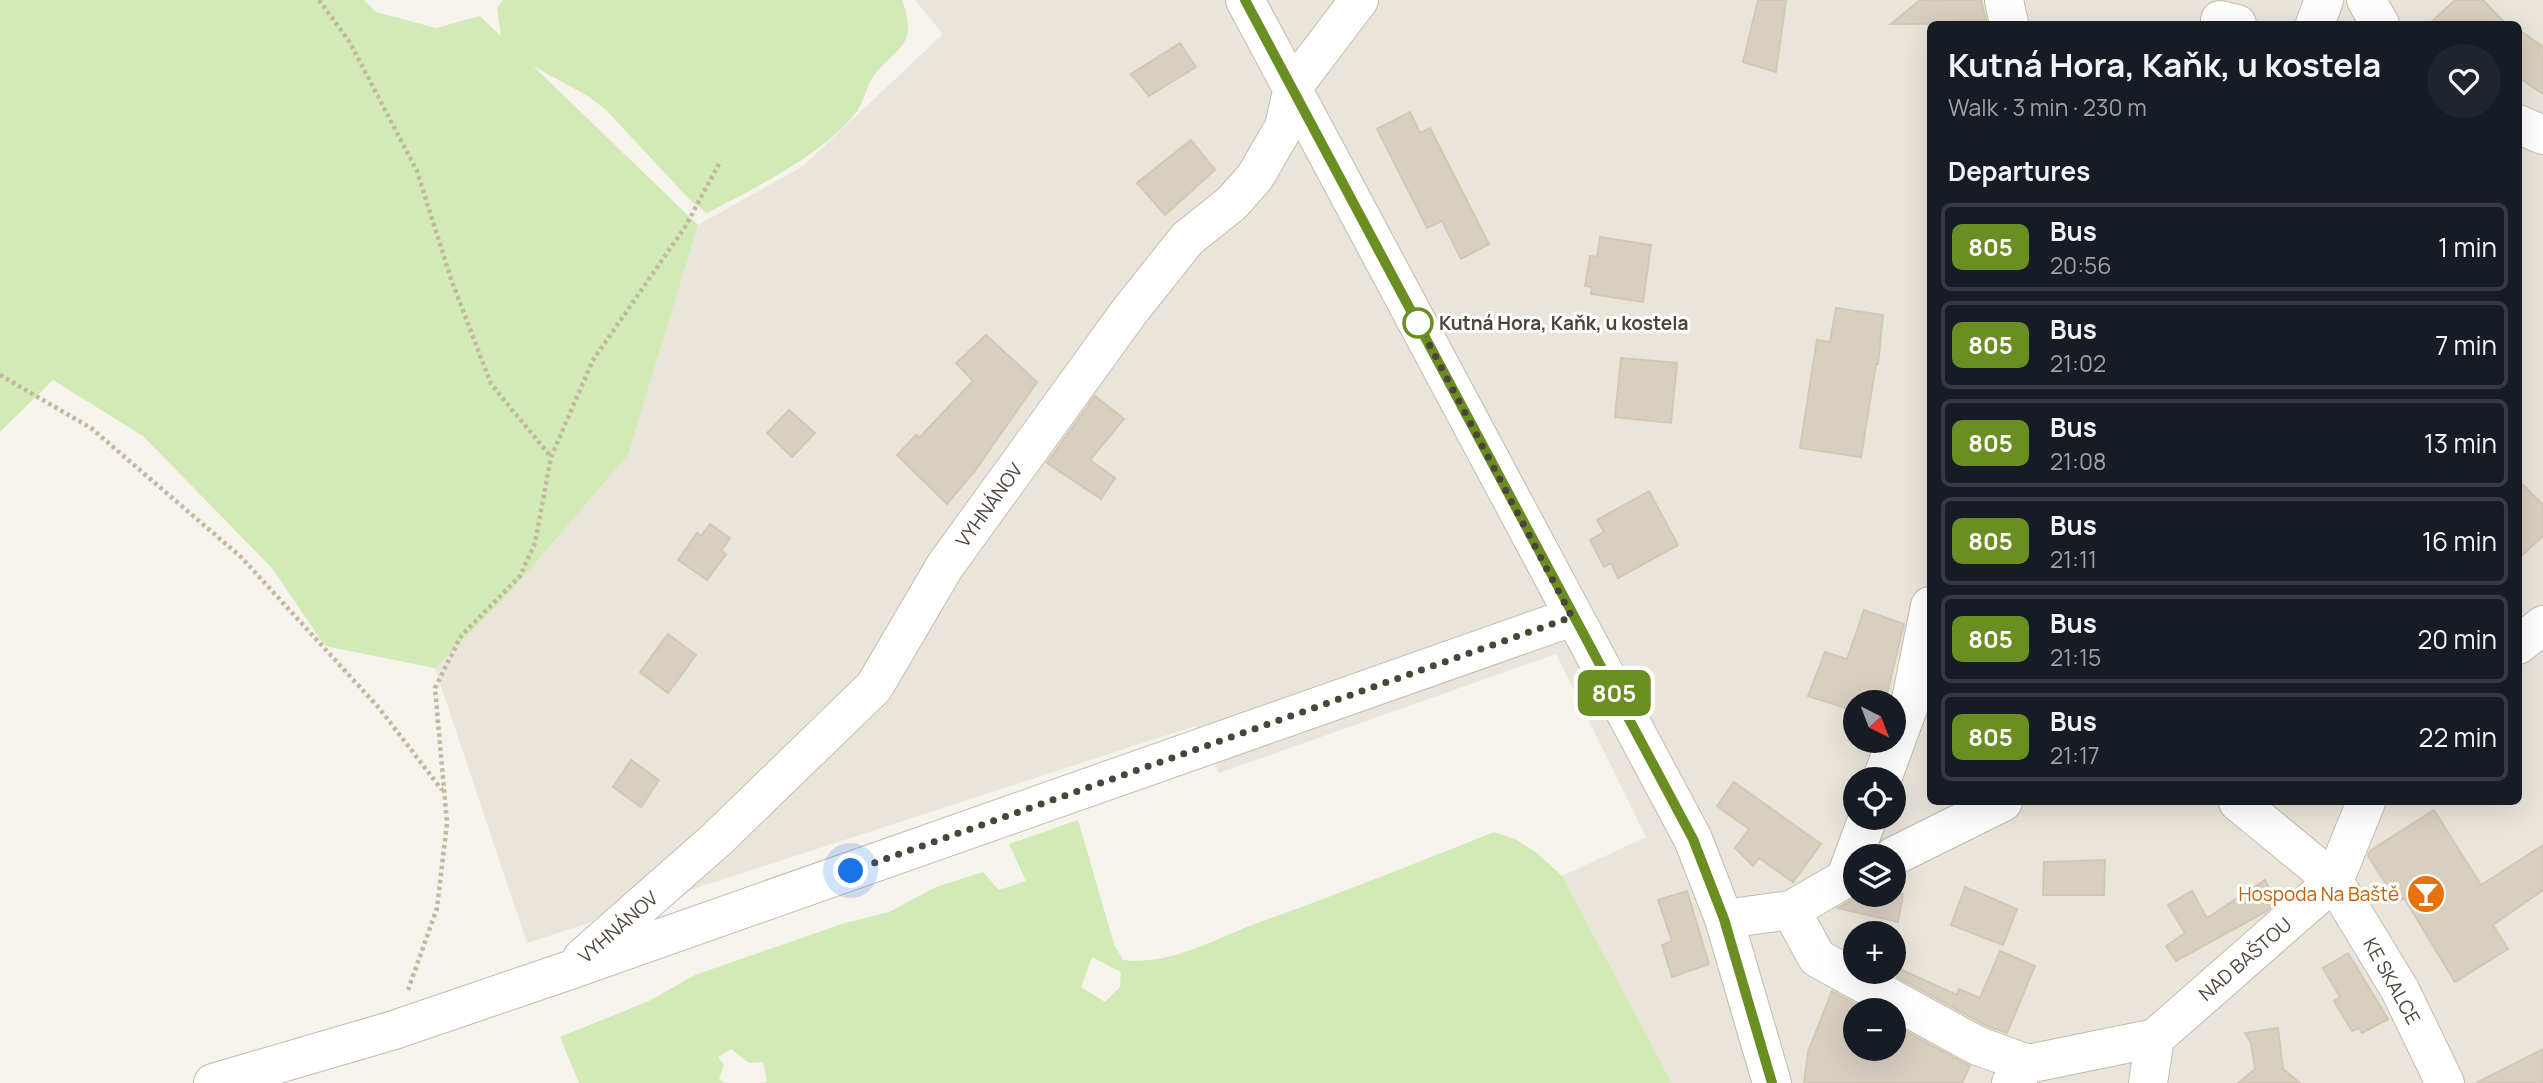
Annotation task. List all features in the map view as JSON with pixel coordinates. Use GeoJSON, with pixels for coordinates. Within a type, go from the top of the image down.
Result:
{"type":"FeatureCollection","features":[{"type":"Feature","properties":{"kind":"street"},"geometry":{"type":"LineString","coordinates":[[1245,0],[1572,617],[1693,839],[1724,919],[1772,1083]]}},
{"type":"Feature","properties":{"kind":"street"},"geometry":{"type":"LineString","coordinates":[[1293,87],[1359,0]]}},
{"type":"Feature","properties":{"kind":"street"},"geometry":{"type":"LineString","coordinates":[[2004,0],[2008,21]]}},
{"type":"Feature","properties":{"kind":"street"},"geometry":{"type":"LineString","coordinates":[[2316,21],[2324,0]]}},
{"type":"Feature","properties":{"kind":"street"},"geometry":{"type":"LineString","coordinates":[[2367,0],[2378,21]]}},
{"type":"Feature","properties":{"kind":"street","name":"VYHNÁNOV"},"geometry":{"type":"LineString","coordinates":[[568,971],[716,841],[874,687],[945,566],[1129,312],[1187,239],[1232,203],[1255,177],[1284,127],[1293,87]]}},
{"type":"Feature","properties":{"kind":"street"},"geometry":{"type":"LineString","coordinates":[[2522,126],[2543,135]]}},
{"type":"Feature","properties":{"kind":"street","name":"VYHNÁNOV"},"geometry":{"type":"LineString","coordinates":[[568,971],[1572,617]]}},
{"type":"Feature","properties":{"kind":"street"},"geometry":{"type":"LineString","coordinates":[[1886,767],[1911,700],[1927,621]]}},
{"type":"Feature","properties":{"kind":"street"},"geometry":{"type":"LineString","coordinates":[[2522,642],[2543,625]]}},
{"type":"Feature","properties":{"kind":"street"},"geometry":{"type":"LineString","coordinates":[[1906,850],[1997,805]]}},
{"type":"Feature","properties":{"kind":"street","name":"KE SKALCE"},"geometry":{"type":"LineString","coordinates":[[2242,805],[2334,881],[2400,990],[2445,1083]]}},
{"type":"Feature","properties":{"kind":"street"},"geometry":{"type":"LineString","coordinates":[[2334,881],[2365,805]]}},
{"type":"Feature","properties":{"kind":"street"},"geometry":{"type":"LineString","coordinates":[[1724,919],[1791,910],[1843,880]]}},
{"type":"Feature","properties":{"kind":"street","name":"NAD BAŠTOU"},"geometry":{"type":"LineString","coordinates":[[1791,910],[1817,958],[1978,1046],[2019,1074],[2155,1038],[2334,881]]}},
{"type":"Feature","properties":{"kind":"street"},"geometry":{"type":"LineString","coordinates":[[214,1083],[394,1030],[568,971]]}},
{"type":"Feature","properties":{"kind":"street"},"geometry":{"type":"LineString","coordinates":[[2148,1083],[2155,1038]]}},
{"type":"Feature","properties":{"kind":"path"},"geometry":{"type":"LineString","coordinates":[[320,0],[349,41],[417,171],[451,279],[491,384],[551,457]]}},
{"type":"Feature","properties":{"kind":"path"},"geometry":{"type":"LineString","coordinates":[[394,1030],[437,908],[447,823],[435,688],[461,636],[520,576],[535,543],[551,457],[593,360],[685,227],[719,164]]}},
{"type":"Feature","properties":{"kind":"path"},"geometry":{"type":"LineString","coordinates":[[0,375],[91,428],[241,557],[379,708],[444,792]]}},
{"type":"Feature","properties":{"kind":"shaded area"},"geometry":{"type":"Polygon","coordinates":[[[915,0],[2543,0],[2543,1083],[1672,1083],[1562,876],[1646,837],[1556,654],[1219,773],[1195,726],[527,943],[435,668],[508,595],[628,455],[698,225],[803,166],[943,34],[915,0]]]}},
{"type":"Feature","properties":{"kind":"green space"},"geometry":{"type":"Polygon","coordinates":[[[0,0],[364,0],[376,12],[436,28],[480,16],[501,36],[497,8],[503,0],[902,0],[908,28],[903,44],[873,77],[857,111],[840,130],[805,158],[707,213],[690,200],[606,110],[588,96],[533,66],[698,225],[628,455],[508,595],[435,668],[325,646],[272,568],[143,436],[53,380],[0,432],[0,0]]]}},
{"type":"Feature","properties":{"kind":"green space"},"geometry":{"type":"Polygon","coordinates":[[[1078,820],[1114,944],[1123,960],[1141,961],[1193,949],[1494,832],[1515,839],[1537,853],[1562,876],[1672,1083],[761,1083],[767,1082],[763,1062],[749,1063],[731,1049],[718,1057],[724,1065],[719,1079],[724,1083],[579,1083],[560,1037],[649,1001],[695,975],[842,924],[889,912],[936,887],[983,872],[999,890],[1026,881],[1009,844],[1078,820]],[[1092,957],[1081,987],[1105,1002],[1120,987],[1121,972],[1092,957]]]}},
{"type":"Feature","properties":{"kind":"building"},"geometry":{"type":"Polygon","coordinates":[[[1758,0],[1786,0],[1776,72],[1743,62],[1758,0]]]}},
{"type":"Feature","properties":{"kind":"building"},"geometry":{"type":"Polygon","coordinates":[[[1920,0],[1981,0],[1986,21],[1927,21],[1927,24],[1891,24],[1920,0]]]}},
{"type":"Feature","properties":{"kind":"building"},"geometry":{"type":"Polygon","coordinates":[[[2455,0],[2483,0],[2503,21],[2432,21],[2455,0]]]}},
{"type":"Feature","properties":{"kind":"building"},"geometry":{"type":"Polygon","coordinates":[[[2522,32],[2543,47],[2543,94],[2522,80],[2522,32]]]}},
{"type":"Feature","properties":{"kind":"building"},"geometry":{"type":"Polygon","coordinates":[[[1180,43],[1196,67],[1149,96],[1131,74],[1180,43]]]}},
{"type":"Feature","properties":{"kind":"building"},"geometry":{"type":"Polygon","coordinates":[[[1410,112],[1420,133],[1430,128],[1489,244],[1461,259],[1442,221],[1427,228],[1377,129],[1410,112]]]}},
{"type":"Feature","properties":{"kind":"building"},"geometry":{"type":"Polygon","coordinates":[[[1191,140],[1215,170],[1165,215],[1137,183],[1191,140]]]}},
{"type":"Feature","properties":{"kind":"building"},"geometry":{"type":"Polygon","coordinates":[[[1600,237],[1651,245],[1643,302],[1591,294],[1592,287],[1585,286],[1590,256],[1597,257],[1600,237]]]}},
{"type":"Feature","properties":{"kind":"building"},"geometry":{"type":"Polygon","coordinates":[[[1836,308],[1883,315],[1878,364],[1861,457],[1800,448],[1817,340],[1830,342],[1836,308]]]}},
{"type":"Feature","properties":{"kind":"building"},"geometry":{"type":"Polygon","coordinates":[[[986,335],[1037,382],[974,472],[947,504],[897,455],[916,435],[919,438],[973,381],[956,363],[986,335]]]}},
{"type":"Feature","properties":{"kind":"building"},"geometry":{"type":"Polygon","coordinates":[[[1621,358],[1677,363],[1671,423],[1615,417],[1621,358]]]}},
{"type":"Feature","properties":{"kind":"building"},"geometry":{"type":"Polygon","coordinates":[[[1095,396],[1124,419],[1090,460],[1115,478],[1101,499],[1047,463],[1095,396]]]}},
{"type":"Feature","properties":{"kind":"building"},"geometry":{"type":"Polygon","coordinates":[[[789,410],[815,433],[792,457],[767,433],[789,410]]]}},
{"type":"Feature","properties":{"kind":"building"},"geometry":{"type":"Polygon","coordinates":[[[2522,484],[2543,505],[2543,536],[2522,555],[2522,484]]]}},
{"type":"Feature","properties":{"kind":"building"},"geometry":{"type":"Polygon","coordinates":[[[1649,491],[1678,545],[1618,578],[1611,563],[1604,567],[1590,540],[1604,532],[1597,520],[1649,491]]]}},
{"type":"Feature","properties":{"kind":"building"},"geometry":{"type":"Polygon","coordinates":[[[710,524],[730,538],[721,551],[726,554],[707,580],[678,560],[697,533],[701,536],[710,524]]]}},
{"type":"Feature","properties":{"kind":"building"},"geometry":{"type":"Polygon","coordinates":[[[1864,610],[1904,624],[1888,690],[1843,690],[1843,707],[1808,696],[1825,652],[1847,659],[1864,610]]]}},
{"type":"Feature","properties":{"kind":"building"},"geometry":{"type":"Polygon","coordinates":[[[668,634],[696,655],[668,693],[640,672],[668,634]]]}},
{"type":"Feature","properties":{"kind":"building"},"geometry":{"type":"Polygon","coordinates":[[[631,760],[659,780],[641,807],[613,787],[631,760]]]}},
{"type":"Feature","properties":{"kind":"building"},"geometry":{"type":"Polygon","coordinates":[[[1734,782],[1821,844],[1793,882],[1759,858],[1753,866],[1735,848],[1749,829],[1717,806],[1734,782]]]}},
{"type":"Feature","properties":{"kind":"building"},"geometry":{"type":"Polygon","coordinates":[[[2434,810],[2481,885],[2543,845],[2543,890],[2493,925],[2508,949],[2455,982],[2404,898],[2398,902],[2368,856],[2370,851],[2434,810]]]}},
{"type":"Feature","properties":{"kind":"building"},"geometry":{"type":"Polygon","coordinates":[[[2105,860],[2104,895],[2043,895],[2044,862],[2105,860]]]}},
{"type":"Feature","properties":{"kind":"building"},"geometry":{"type":"Polygon","coordinates":[[[2265,880],[2277,902],[2267,911],[2176,961],[2166,946],[2185,933],[2168,905],[2192,891],[2207,918],[2265,880]]]}},
{"type":"Feature","properties":{"kind":"building"},"geometry":{"type":"Polygon","coordinates":[[[1965,887],[2017,909],[2003,945],[1951,925],[1965,887]]]}},
{"type":"Feature","properties":{"kind":"building"},"geometry":{"type":"Polygon","coordinates":[[[1687,891],[1709,964],[1672,977],[1662,945],[1672,941],[1658,900],[1687,891]]]}},
{"type":"Feature","properties":{"kind":"building"},"geometry":{"type":"Polygon","coordinates":[[[1843,905],[1901,907],[1898,921],[1838,908],[1843,905]]]}},
{"type":"Feature","properties":{"kind":"building"},"geometry":{"type":"Polygon","coordinates":[[[2000,951],[2035,966],[2007,1033],[1987,1026],[1906,982],[1906,972],[1957,995],[1959,989],[1980,998],[2000,951]]]}},
{"type":"Feature","properties":{"kind":"building"},"geometry":{"type":"Polygon","coordinates":[[[2348,953],[2388,1019],[2362,1033],[2359,1028],[2352,1031],[2334,1001],[2340,997],[2323,968],[2348,953]]]}},
{"type":"Feature","properties":{"kind":"building"},"geometry":{"type":"Polygon","coordinates":[[[1832,991],[1845,998],[1843,1061],[1906,1061],[1906,1031],[1970,1066],[1962,1083],[1804,1083],[1808,1052],[1832,991]]]}},
{"type":"Feature","properties":{"kind":"building"},"geometry":{"type":"Polygon","coordinates":[[[2278,1028],[2283,1069],[2300,1083],[2238,1083],[2255,1069],[2251,1043],[2245,1033],[2278,1028]]]}},
{"type":"Feature","properties":{"kind":"building"},"geometry":{"type":"Polygon","coordinates":[[[2543,1049],[2543,1083],[2476,1083],[2543,1049]]]}},
{"type":"Feature","properties":{"kind":"bus line","name":"805"},"geometry":{"type":"LineString","coordinates":[[1245,0],[1572,617],[1693,839],[1724,919],[1772,1083]]}},
{"type":"Feature","properties":{"kind":"place","name":"Kutná Hora, Kaňk, u kostela"},"geometry":{"type":"Point","coordinates":[1418,323]}},
{"type":"Feature","properties":{"kind":"place","name":"Hospoda Na Baště"},"geometry":{"type":"Point","coordinates":[2426,894]}},
{"type":"Feature","properties":{"kind":"route"},"geometry":{"type":"LineString","coordinates":[[851,871],[1572,617],[1418,323]]}}]}
